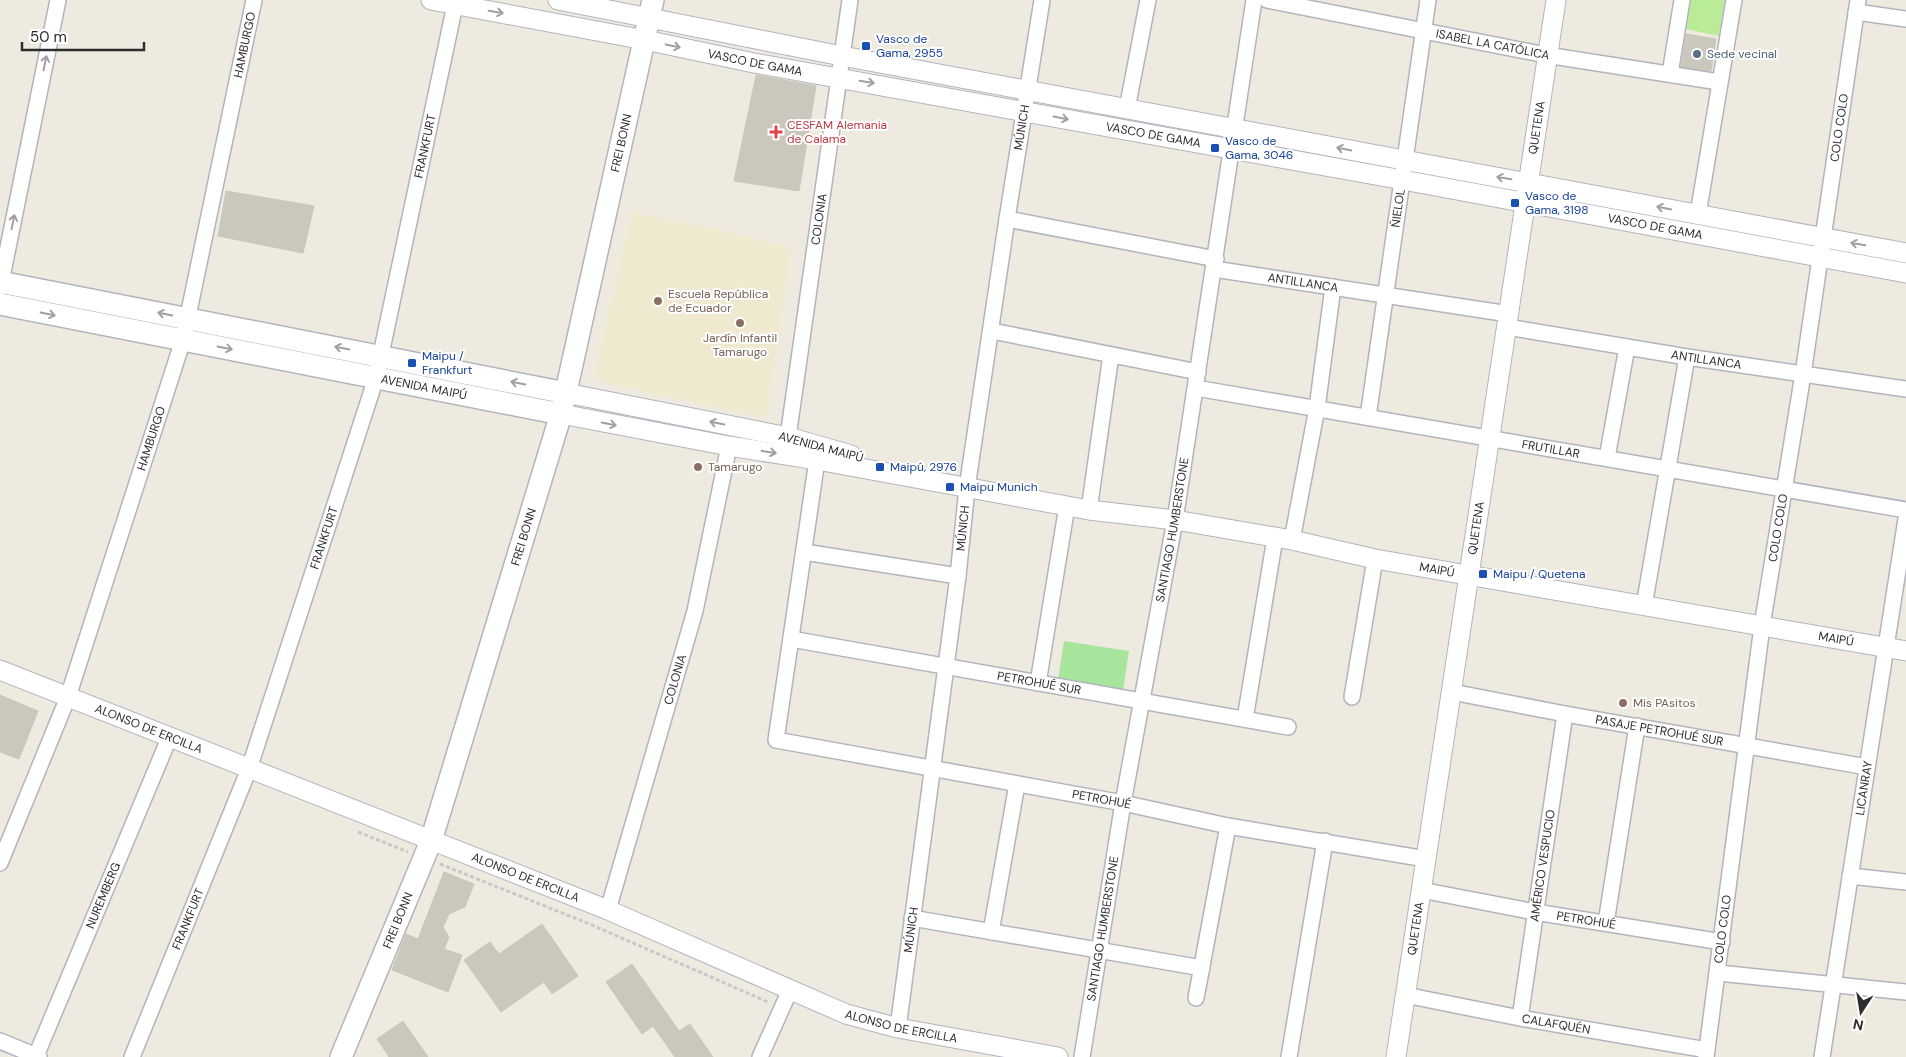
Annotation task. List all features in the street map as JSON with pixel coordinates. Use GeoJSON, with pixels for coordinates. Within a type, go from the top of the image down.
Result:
{"type":"FeatureCollection","features":[{"type":"Feature","properties":{"kind":"main road","name":"FREI BONN"},"geometry":{"type":"LineString","coordinates":[[341,1057],[427,850],[561,414],[649,20]]}},
{"type":"Feature","properties":{"kind":"main road","name":"AVENIDA MAIPÚ"},"geometry":{"type":"LineString","coordinates":[[0,284],[189,318],[566,393]]}},
{"type":"Feature","properties":{"kind":"main road","name":"AVENIDA MAIPÚ"},"geometry":{"type":"LineString","coordinates":[[0,304],[561,414]]}},
{"type":"Feature","properties":{"kind":"street"},"geometry":{"type":"LineString","coordinates":[[0,284],[58,0]]}},
{"type":"Feature","properties":{"kind":"street","name":"HAMBURGO"},"geometry":{"type":"LineString","coordinates":[[0,863],[4,843],[68,697],[183,340],[254,0]]}},
{"type":"Feature","properties":{"kind":"street","name":"VASCO DE GAMA"},"geometry":{"type":"LineString","coordinates":[[431,0],[649,20],[754,63],[839,76],[1906,273]]}},
{"type":"Feature","properties":{"kind":"street","name":"VASCO DE GAMA"},"geometry":{"type":"LineString","coordinates":[[558,0],[649,20],[1127,110],[1234,127],[1406,161],[1529,182],[1906,253]]}},
{"type":"Feature","properties":{"kind":"street","name":"COLONIA"},"geometry":{"type":"LineString","coordinates":[[788,437],[850,0]]}},
{"type":"Feature","properties":{"kind":"street","name":"MÚNICH"},"geometry":{"type":"LineString","coordinates":[[898,1028],[944,667],[958,576],[967,488],[1042,0]]}},
{"type":"Feature","properties":{"kind":"street"},"geometry":{"type":"LineString","coordinates":[[1127,110],[1148,0]]}},
{"type":"Feature","properties":{"kind":"street","name":"SANTIAGO HUMBERSTONE"},"geometry":{"type":"LineString","coordinates":[[1082,1057],[1123,803],[1175,520],[1254,0]]}},
{"type":"Feature","properties":{"kind":"street","name":"ISABEL LA CATÓLICA"},"geometry":{"type":"LineString","coordinates":[[1267,0],[1546,55],[1719,82]]}},
{"type":"Feature","properties":{"kind":"street","name":"ÑIELOL"},"geometry":{"type":"LineString","coordinates":[[1368,417],[1428,0]]}},
{"type":"Feature","properties":{"kind":"street","name":"QUETENA"},"geometry":{"type":"LineString","coordinates":[[1396,1057],[1526,204],[1546,55],[1556,0]]}},
{"type":"Feature","properties":{"kind":"street"},"geometry":{"type":"LineString","coordinates":[[1670,74],[1682,0]]}},
{"type":"Feature","properties":{"kind":"street"},"geometry":{"type":"LineString","coordinates":[[1698,214],[1734,0]]}},
{"type":"Feature","properties":{"kind":"street","name":"FRANKFURT"},"geometry":{"type":"LineString","coordinates":[[132,1057],[249,769],[376,378],[455,2]]}},
{"type":"Feature","properties":{"kind":"street"},"geometry":{"type":"LineString","coordinates":[[1857,6],[1906,19]]}},
{"type":"Feature","properties":{"kind":"street","name":"COLO COLO"},"geometry":{"type":"LineString","coordinates":[[1706,1054],[1749,745],[1762,626],[1803,374],[1857,6]]}},
{"type":"Feature","properties":{"kind":"street","name":"ANTILLANCA"},"geometry":{"type":"LineString","coordinates":[[1007,219],[1215,264],[1508,320],[1627,347],[1906,389]]}},
{"type":"Feature","properties":{"kind":"street"},"geometry":{"type":"LineString","coordinates":[[1245,719],[1283,539],[1316,408],[1333,287]]}},
{"type":"Feature","properties":{"kind":"street"},"geometry":{"type":"LineString","coordinates":[[992,331],[1198,372]]}},
{"type":"Feature","properties":{"kind":"street"},"geometry":{"type":"LineString","coordinates":[[1607,458],[1627,347]]}},
{"type":"Feature","properties":{"kind":"street"},"geometry":{"type":"LineString","coordinates":[[1089,510],[1111,355]]}},
{"type":"Feature","properties":{"kind":"street"},"geometry":{"type":"LineString","coordinates":[[1644,606],[1687,357]]}},
{"type":"Feature","properties":{"kind":"street","name":"FRUTILLAR"},"geometry":{"type":"LineString","coordinates":[[1196,388],[1906,510]]}},
{"type":"Feature","properties":{"kind":"street","name":"AVENIDA MAIPÚ"},"geometry":{"type":"LineString","coordinates":[[566,393],[788,437],[967,488]]}},
{"type":"Feature","properties":{"kind":"street","name":"AVENIDA MAIPÚ"},"geometry":{"type":"LineString","coordinates":[[561,414],[967,488]]}},
{"type":"Feature","properties":{"kind":"street","name":"COLONIA"},"geometry":{"type":"LineString","coordinates":[[608,910],[695,611],[729,446]]}},
{"type":"Feature","properties":{"kind":"street"},"geometry":{"type":"LineString","coordinates":[[791,639],[817,460]]}},
{"type":"Feature","properties":{"kind":"street","name":"MAIPÚ"},"geometry":{"type":"LineString","coordinates":[[967,488],[1089,510],[1175,520],[1283,539],[1375,559],[1906,651]]}},
{"type":"Feature","properties":{"kind":"street"},"geometry":{"type":"LineString","coordinates":[[1038,684],[1067,506]]}},
{"type":"Feature","properties":{"kind":"street","name":"LICANRAY"},"geometry":{"type":"LineString","coordinates":[[1822,1057],[1906,519]]}},
{"type":"Feature","properties":{"kind":"street"},"geometry":{"type":"LineString","coordinates":[[804,552],[958,576]]}},
{"type":"Feature","properties":{"kind":"street"},"geometry":{"type":"LineString","coordinates":[[1352,697],[1375,559]]}},
{"type":"Feature","properties":{"kind":"street","name":"PETROHUÉ SUR"},"geometry":{"type":"LineString","coordinates":[[791,639],[1038,684],[1288,726]]}},
{"type":"Feature","properties":{"kind":"street","name":"PETROHUÉ"},"geometry":{"type":"LineString","coordinates":[[791,639],[776,740],[1123,803],[1228,826],[1426,859]]}},
{"type":"Feature","properties":{"kind":"street","name":"ALONSO DE ERCILLA"},"geometry":{"type":"LineString","coordinates":[[0,670],[249,769],[427,850],[608,910],[846,1014],[898,1028],[1058,1057]]}},
{"type":"Feature","properties":{"kind":"street","name":"PASAJE PETROHUÉ SUR"},"geometry":{"type":"LineString","coordinates":[[1452,692],[1565,714],[1867,767]]}},
{"type":"Feature","properties":{"kind":"street","name":"AMÉRICO VESPUCIO"},"geometry":{"type":"LineString","coordinates":[[1520,1018],[1565,714]]}},
{"type":"Feature","properties":{"kind":"street"},"geometry":{"type":"LineString","coordinates":[[1606,923],[1636,726]]}},
{"type":"Feature","properties":{"kind":"street","name":"NUREMBERG"},"geometry":{"type":"LineString","coordinates":[[38,1056],[170,736]]}},
{"type":"Feature","properties":{"kind":"street"},"geometry":{"type":"LineString","coordinates":[[991,932],[1017,784]]}},
{"type":"Feature","properties":{"kind":"street"},"geometry":{"type":"LineString","coordinates":[[1196,998],[1228,826]]}},
{"type":"Feature","properties":{"kind":"street"},"geometry":{"type":"LineString","coordinates":[[1288,1057],[1325,841]]}},
{"type":"Feature","properties":{"kind":"street"},"geometry":{"type":"LineString","coordinates":[[1850,876],[1906,882]]}},
{"type":"Feature","properties":{"kind":"street","name":"PETROHUÉ"},"geometry":{"type":"LineString","coordinates":[[1421,890],[1536,912],[1722,942]]}},
{"type":"Feature","properties":{"kind":"street"},"geometry":{"type":"LineString","coordinates":[[912,918],[1202,968]]}},
{"type":"Feature","properties":{"kind":"street"},"geometry":{"type":"LineString","coordinates":[[1718,972],[1906,992]]}},
{"type":"Feature","properties":{"kind":"street"},"geometry":{"type":"LineString","coordinates":[[760,1057],[790,990]]}},
{"type":"Feature","properties":{"kind":"street","name":"CALAFQUÉN"},"geometry":{"type":"LineString","coordinates":[[1405,995],[1706,1054]]}},
{"type":"Feature","properties":{"kind":"street"},"geometry":{"type":"LineString","coordinates":[[0,1041],[38,1056]]}},
{"type":"Feature","properties":{"kind":"path"},"geometry":{"type":"LineString","coordinates":[[351,829],[427,850],[782,1008]]}},
{"type":"Feature","properties":{"kind":"shaded area"},"geometry":{"type":"Polygon","coordinates":[[[632,212],[720,230],[791,248],[766,418],[601,382],[595,373],[632,212]]]}},
{"type":"Feature","properties":{"kind":"green space"},"geometry":{"type":"Polygon","coordinates":[[[1691,0],[1725,0],[1719,36],[1686,29],[1691,0]]]}},
{"type":"Feature","properties":{"kind":"green space"},"geometry":{"type":"Polygon","coordinates":[[[1064,641],[1129,651],[1123,690],[1058,680],[1064,641]]]}},
{"type":"Feature","properties":{"kind":"building","name":"Sede vecinal"},"geometry":{"type":"Polygon","coordinates":[[[1686,34],[1716,39],[1711,71],[1681,67],[1686,34]]]}},
{"type":"Feature","properties":{"kind":"building","name":"CESFAM Alemania de Calama"},"geometry":{"type":"Polygon","coordinates":[[[756,75],[816,86],[799,191],[734,181],[756,75]]]}},
{"type":"Feature","properties":{"kind":"building"},"geometry":{"type":"Polygon","coordinates":[[[226,191],[314,206],[303,253],[218,236],[226,191]]]}},
{"type":"Feature","properties":{"kind":"building"},"geometry":{"type":"Polygon","coordinates":[[[0,695],[38,711],[19,759],[0,752],[0,695]]]}},
{"type":"Feature","properties":{"kind":"building"},"geometry":{"type":"Polygon","coordinates":[[[444,872],[474,884],[465,907],[449,914],[443,927],[449,937],[444,949],[462,955],[448,992],[392,970],[406,934],[418,939],[444,872]]]}},
{"type":"Feature","properties":{"kind":"building"},"geometry":{"type":"Polygon","coordinates":[[[542,924],[578,976],[552,994],[544,982],[501,1012],[464,960],[490,942],[499,954],[542,924]]]}},
{"type":"Feature","properties":{"kind":"building"},"geometry":{"type":"Polygon","coordinates":[[[632,964],[679,1031],[690,1024],[713,1057],[675,1057],[653,1026],[642,1034],[606,982],[632,964]]]}},
{"type":"Feature","properties":{"kind":"building"},"geometry":{"type":"Polygon","coordinates":[[[403,1021],[428,1057],[389,1057],[377,1039],[403,1021]]]}},
{"type":"Feature","properties":{"kind":"place","name":"Vasco de Gama, 2955"},"geometry":{"type":"Point","coordinates":[866,46]}},
{"type":"Feature","properties":{"kind":"place","name":"Sede vecinal"},"geometry":{"type":"Point","coordinates":[1697,54]}},
{"type":"Feature","properties":{"kind":"place","name":"CESFAM Alemania de Calama"},"geometry":{"type":"Point","coordinates":[776,132]}},
{"type":"Feature","properties":{"kind":"place","name":"Vasco de Gama, 3046"},"geometry":{"type":"Point","coordinates":[1215,148]}},
{"type":"Feature","properties":{"kind":"place","name":"Vasco de Gama, 3198"},"geometry":{"type":"Point","coordinates":[1515,203]}},
{"type":"Feature","properties":{"kind":"place","name":"Escuela República de Ecuador"},"geometry":{"type":"Point","coordinates":[658,301]}},
{"type":"Feature","properties":{"kind":"place","name":"Jardín Infantil Tamarugo"},"geometry":{"type":"Point","coordinates":[740,323]}},
{"type":"Feature","properties":{"kind":"place","name":"Maipu / Frankfurt"},"geometry":{"type":"Point","coordinates":[412,363]}},
{"type":"Feature","properties":{"kind":"place","name":"Tamarugo"},"geometry":{"type":"Point","coordinates":[698,467]}},
{"type":"Feature","properties":{"kind":"place","name":"Maipú, 2976"},"geometry":{"type":"Point","coordinates":[880,467]}},
{"type":"Feature","properties":{"kind":"place","name":"Maipu Munich"},"geometry":{"type":"Point","coordinates":[950,487]}},
{"type":"Feature","properties":{"kind":"place","name":"Maipu / Quetena"},"geometry":{"type":"Point","coordinates":[1483,574]}},
{"type":"Feature","properties":{"kind":"place","name":"Mis PAsitos"},"geometry":{"type":"Point","coordinates":[1623,703]}}]}
